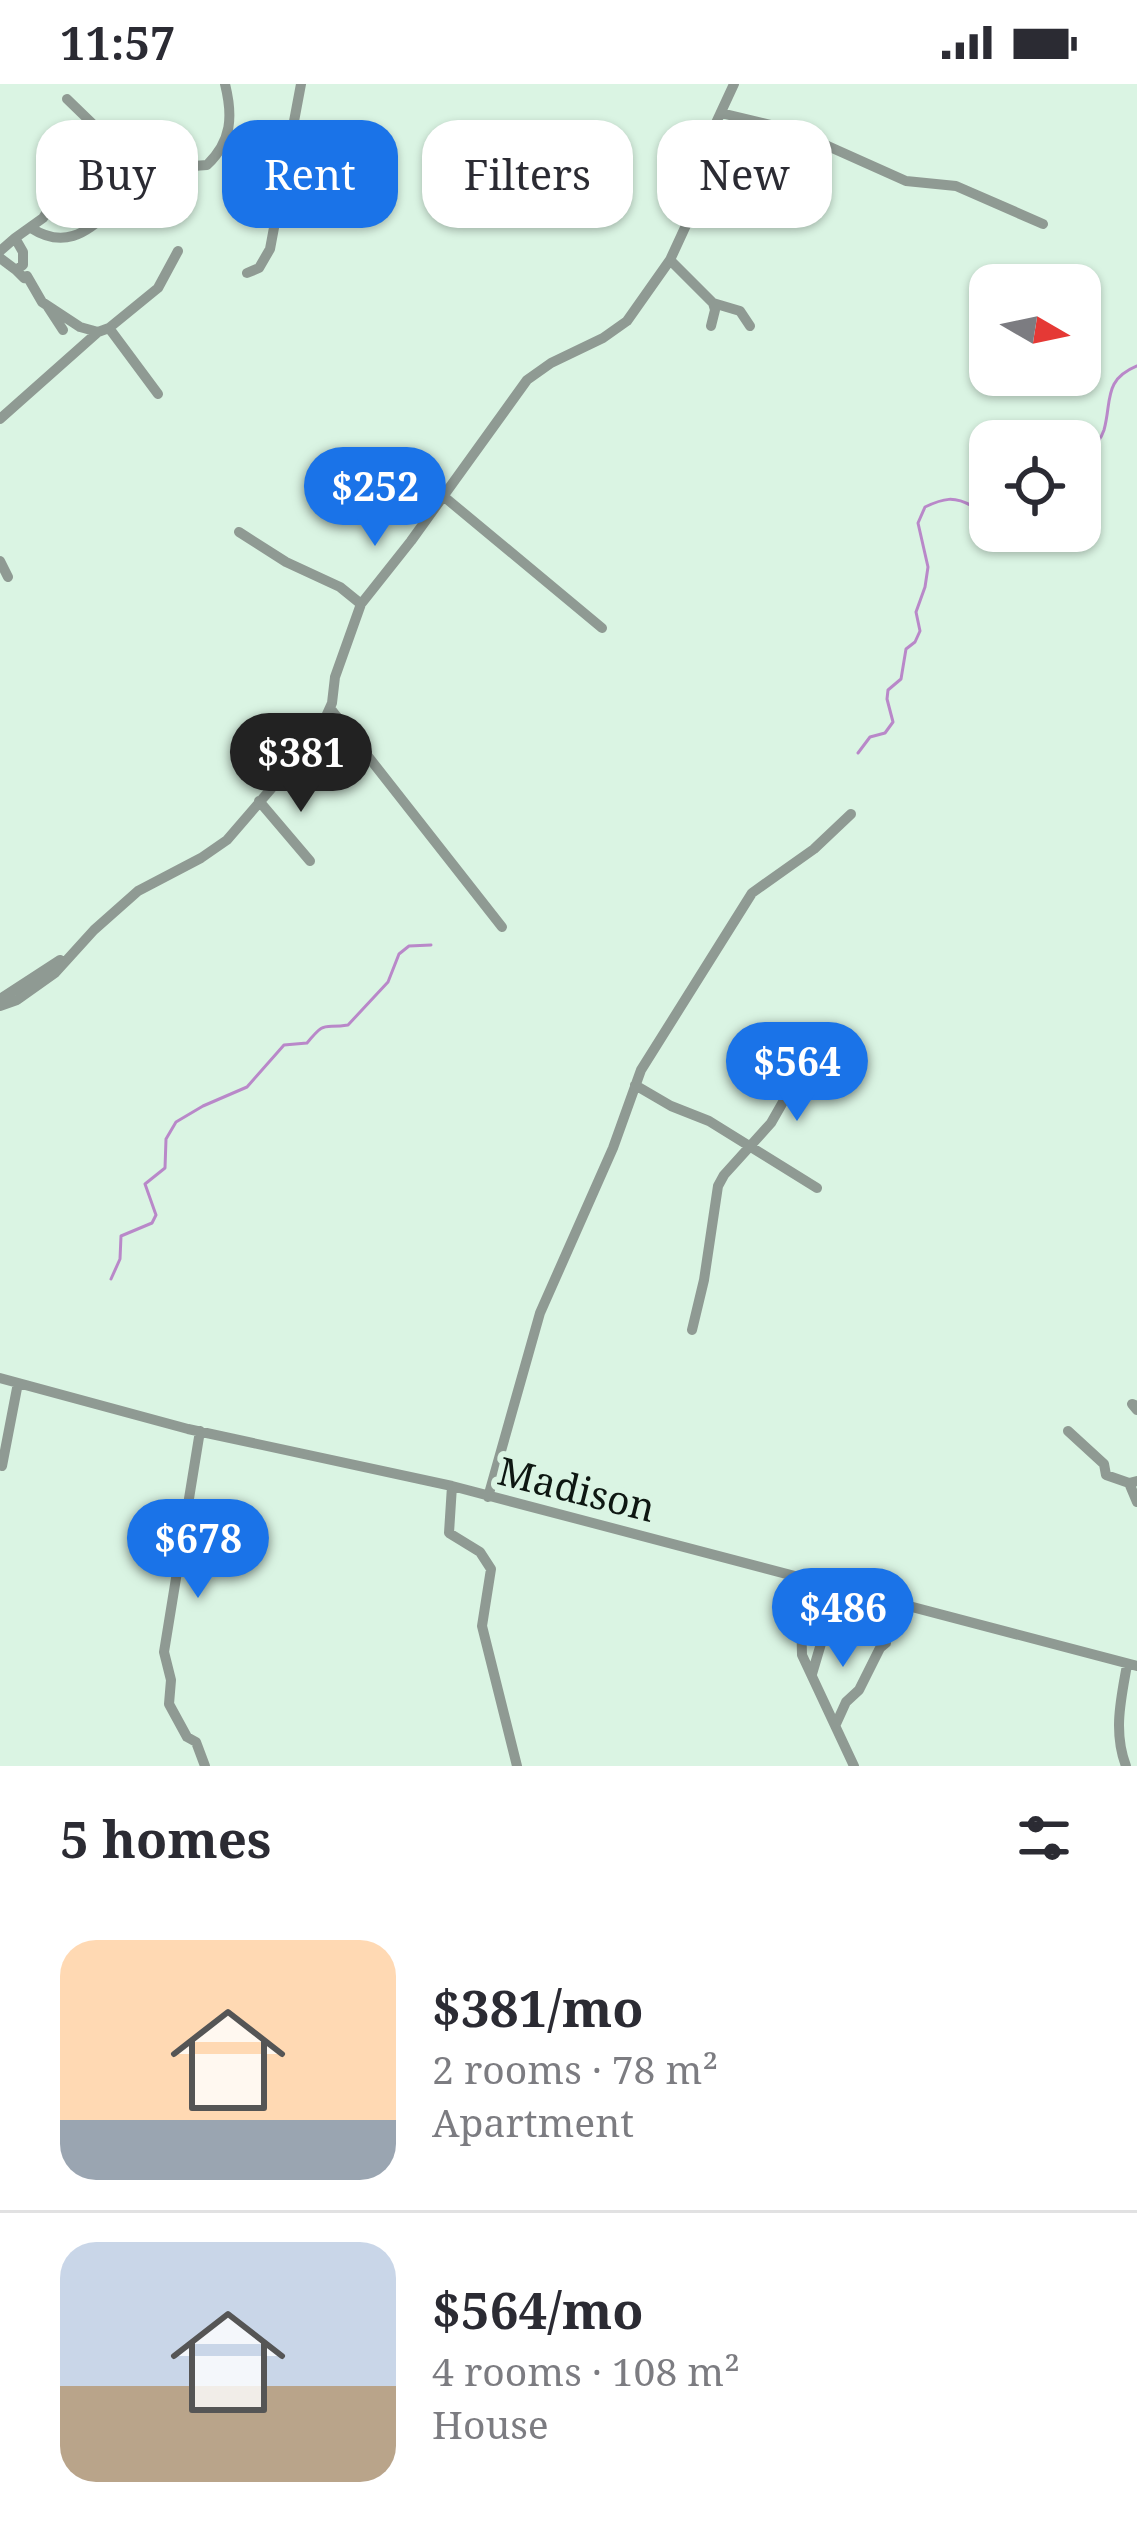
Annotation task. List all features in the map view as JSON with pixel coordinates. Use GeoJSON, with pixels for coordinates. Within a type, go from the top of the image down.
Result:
{"type":"FeatureCollection","features":[{"type":"Feature","properties":{"kind":"street"},"geometry":{"type":"LineString","coordinates":[[198,166],[207,165],[220,153],[229,132],[232,110],[225,84]]}},
{"type":"Feature","properties":{"kind":"street"},"geometry":{"type":"LineString","coordinates":[[248,273],[259,268],[269,249],[301,84]]}},
{"type":"Feature","properties":{"kind":"street"},"geometry":{"type":"LineString","coordinates":[[0,1002],[16,1000],[55,973],[138,891],[226,840],[295,761],[330,708],[335,677],[362,604],[527,380],[627,321],[670,260],[694,208],[704,152],[734,84]]}},
{"type":"Feature","properties":{"kind":"street"},"geometry":{"type":"LineString","coordinates":[[68,99],[88,120]]}},
{"type":"Feature","properties":{"kind":"street"},"geometry":{"type":"LineString","coordinates":[[721,113],[792,130],[906,181],[956,186],[1043,224]]}},
{"type":"Feature","properties":{"kind":"street"},"geometry":{"type":"LineString","coordinates":[[36,224],[0,255],[27,276],[63,330]]}},
{"type":"Feature","properties":{"kind":"street"},"geometry":{"type":"LineString","coordinates":[[31,228],[45,237],[67,238],[91,228]]}},
{"type":"Feature","properties":{"kind":"street"},"geometry":{"type":"LineString","coordinates":[[15,238],[24,259],[16,270]]}},
{"type":"Feature","properties":{"kind":"street"},"geometry":{"type":"LineString","coordinates":[[2,414],[158,288],[178,251]]}},
{"type":"Feature","properties":{"kind":"street"},"geometry":{"type":"LineString","coordinates":[[670,260],[713,303],[740,311],[749,326]]}},
{"type":"Feature","properties":{"kind":"street"},"geometry":{"type":"LineString","coordinates":[[711,326],[713,303]]}},
{"type":"Feature","properties":{"kind":"street"},"geometry":{"type":"LineString","coordinates":[[46,304],[80,327],[104,330],[158,394]]}},
{"type":"Feature","properties":{"kind":"street"},"geometry":{"type":"LineString","coordinates":[[52,373],[57,354]]}},
{"type":"Feature","properties":{"kind":"street"},"geometry":{"type":"LineString","coordinates":[[442,495],[602,628]]}},
{"type":"Feature","properties":{"kind":"street"},"geometry":{"type":"LineString","coordinates":[[239,532],[362,604]]}},
{"type":"Feature","properties":{"kind":"street"},"geometry":{"type":"LineString","coordinates":[[0,563],[8,578]]}},
{"type":"Feature","properties":{"kind":"street"},"geometry":{"type":"LineString","coordinates":[[330,708],[502,927]]}},
{"type":"Feature","properties":{"kind":"street"},"geometry":{"type":"LineString","coordinates":[[260,801],[310,861]]}},
{"type":"Feature","properties":{"kind":"street"},"geometry":{"type":"LineString","coordinates":[[488,1497],[540,1313],[613,1148],[641,1070],[752,893],[814,849],[851,814]]}},
{"type":"Feature","properties":{"kind":"street"},"geometry":{"type":"LineString","coordinates":[[692,1330],[718,1186],[771,1124],[799,1074]]}},
{"type":"Feature","properties":{"kind":"street"},"geometry":{"type":"LineString","coordinates":[[635,1085],[710,1121],[817,1189]]}},
{"type":"Feature","properties":{"kind":"street","name":"Madison"},"geometry":{"type":"LineString","coordinates":[[0,1378],[200,1431],[452,1486],[1132,1666]]}},
{"type":"Feature","properties":{"kind":"street"},"geometry":{"type":"LineString","coordinates":[[2,1466],[19,1383]]}},
{"type":"Feature","properties":{"kind":"street"},"geometry":{"type":"LineString","coordinates":[[200,1431],[164,1652],[171,1680],[169,1704],[187,1737],[196,1742],[205,1766]]}},
{"type":"Feature","properties":{"kind":"street"},"geometry":{"type":"LineString","coordinates":[[1069,1431],[1103,1464],[1106,1475],[1133,1482],[1137,1502]]}},
{"type":"Feature","properties":{"kind":"street"},"geometry":{"type":"LineString","coordinates":[[452,1486],[449,1533],[481,1552],[491,1569],[482,1626],[517,1766]]}},
{"type":"Feature","properties":{"kind":"street"},"geometry":{"type":"LineString","coordinates":[[792,1577],[801,1612],[802,1655],[854,1766]]}},
{"type":"Feature","properties":{"kind":"street"},"geometry":{"type":"LineString","coordinates":[[812,1674],[828,1620],[836,1609]]}},
{"type":"Feature","properties":{"kind":"street"},"geometry":{"type":"LineString","coordinates":[[836,1724],[886,1643]]}},
{"type":"Feature","properties":{"kind":"street"},"geometry":{"type":"LineString","coordinates":[[1126,1766],[1118,1722],[1132,1666]]}},
{"type":"Feature","properties":{"kind":"waterway"},"geometry":{"type":"LineString","coordinates":[[1101,436],[1114,385],[1137,366]]}},
{"type":"Feature","properties":{"kind":"waterway"},"geometry":{"type":"LineString","coordinates":[[858,753],[870,737],[885,733],[893,722],[888,690],[901,679],[906,649],[920,631],[916,612],[928,567],[918,523],[925,507],[949,499],[969,505]]}},
{"type":"Feature","properties":{"kind":"waterway"},"geometry":{"type":"LineString","coordinates":[[111,1279],[120,1259],[121,1236],[152,1223],[156,1215],[145,1184],[165,1168],[166,1139],[176,1122],[247,1087],[284,1045],[307,1043],[325,1027],[348,1025],[388,982],[399,954],[409,946],[431,945]]}}]}
